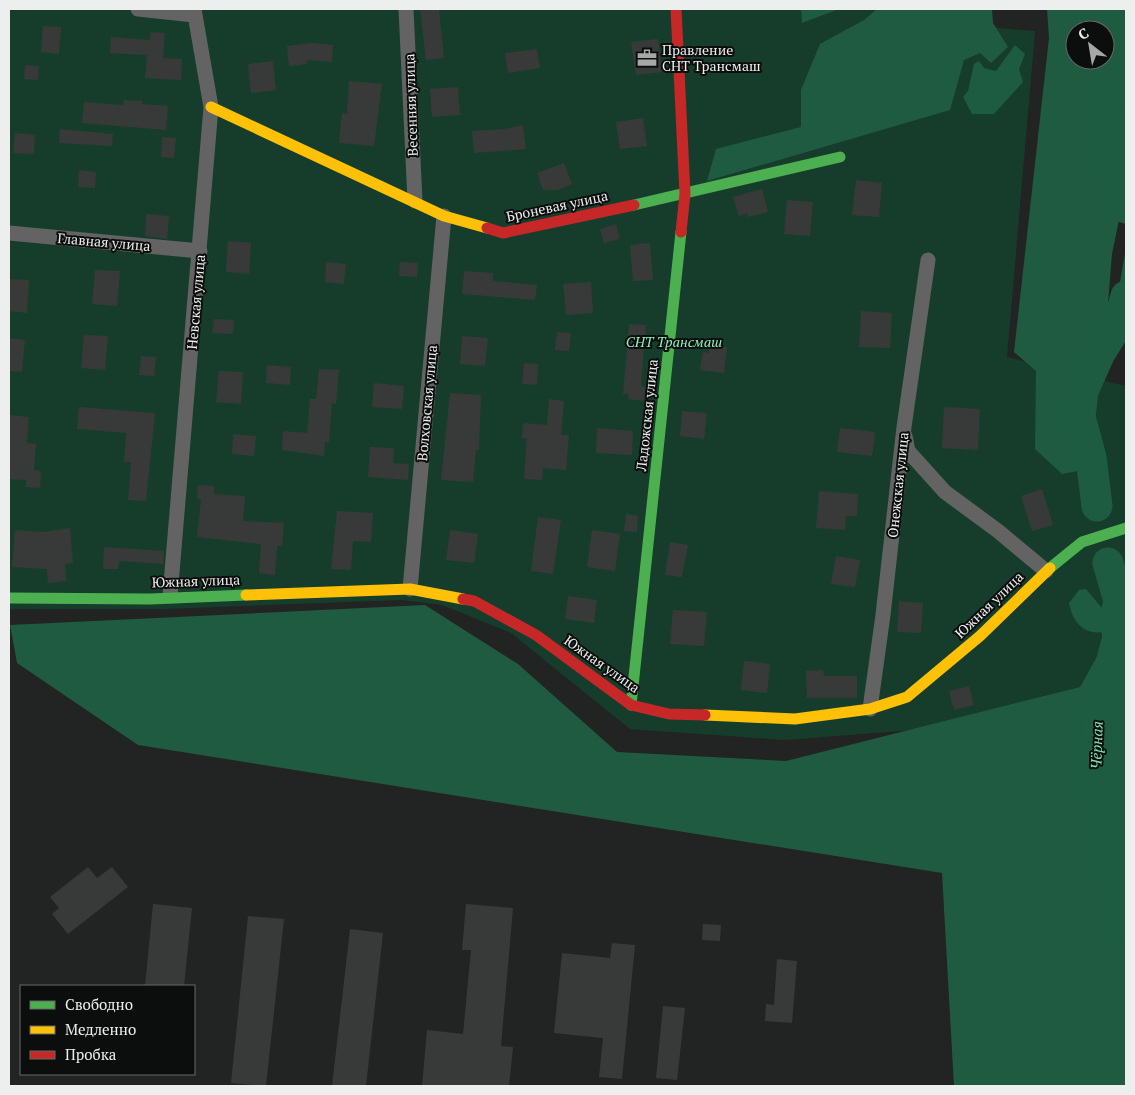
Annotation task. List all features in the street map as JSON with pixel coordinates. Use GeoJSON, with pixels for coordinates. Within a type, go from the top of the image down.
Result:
{"type":"FeatureCollection","features":[{"type":"Feature","properties":{"kind":"street"},"geometry":{"type":"LineString","coordinates":[[138,9],[194,12]]}},
{"type":"Feature","properties":{"kind":"street","name":"Весенняя улица"},"geometry":{"type":"LineString","coordinates":[[406,9],[415,201]]}},
{"type":"Feature","properties":{"kind":"street","name":"Ладожская улица"},"geometry":{"type":"LineString","coordinates":[[631,705],[685,194],[676,9]]}},
{"type":"Feature","properties":{"kind":"street","name":"Невская улица"},"geometry":{"type":"LineString","coordinates":[[170,596],[211,107],[194,12]]}},
{"type":"Feature","properties":{"kind":"street","name":"Броневая улица"},"geometry":{"type":"LineString","coordinates":[[211,107],[444,216],[503,233],[685,194],[840,157]]}},
{"type":"Feature","properties":{"kind":"street","name":"Волховская улица"},"geometry":{"type":"LineString","coordinates":[[410,589],[444,216]]}},
{"type":"Feature","properties":{"kind":"street","name":"Главная улица"},"geometry":{"type":"LineString","coordinates":[[9,233],[200,251]]}},
{"type":"Feature","properties":{"kind":"street","name":"Онежская улица"},"geometry":{"type":"LineString","coordinates":[[870,709],[890,557],[904,427],[928,260]]}},
{"type":"Feature","properties":{"kind":"street"},"geometry":{"type":"LineString","coordinates":[[904,427],[908,452],[945,492],[998,531],[1046,571]]}},
{"type":"Feature","properties":{"kind":"street","name":"Южная улица"},"geometry":{"type":"LineString","coordinates":[[9,598],[150,598],[410,589],[474,601],[536,635],[631,705],[669,714],[795,719],[870,709],[907,697],[980,636],[1046,571],[1082,542],[1126,528]]}},
{"type":"Feature","properties":{"kind":"green space","name":"СНТ Трансмаш"},"geometry":{"type":"Polygon","coordinates":[[[9,9],[886,9],[885,19],[1035,31],[1007,357],[1126,386],[1126,604],[1080,687],[913,730],[785,740],[630,729],[511,633],[442,605],[402,600],[164,609],[9,609],[9,9]]]}},
{"type":"Feature","properties":{"kind":"shaded area"},"geometry":{"type":"Polygon","coordinates":[[[801,9],[839,9],[802,23],[801,9]]]}},
{"type":"Feature","properties":{"kind":"shaded area"},"geometry":{"type":"Polygon","coordinates":[[[877,9],[992,9],[993,23],[1008,47],[991,63],[980,53],[964,60],[950,110],[707,181],[716,149],[801,127],[801,90],[820,44],[864,20],[877,9]]]}},
{"type":"Feature","properties":{"kind":"shaded area"},"geometry":{"type":"Polygon","coordinates":[[[1047,9],[1126,9],[1126,214],[1119,220],[1112,254],[1108,303],[1111,359],[1092,411],[1104,466],[1062,474],[1035,449],[1036,371],[1014,352],[1049,38],[1047,9]]]}},
{"type":"Feature","properties":{"kind":"shaded area"},"geometry":{"type":"Polygon","coordinates":[[[1015,45],[1025,54],[1019,69],[1023,82],[994,114],[972,114],[963,97],[968,91],[974,64],[979,61],[984,68],[996,71],[1015,45]]]}},
{"type":"Feature","properties":{"kind":"shaded area"},"geometry":{"type":"Polygon","coordinates":[[[1126,248],[1126,312],[1120,317],[1116,305],[1126,248]]]}},
{"type":"Feature","properties":{"kind":"shaded area"},"geometry":{"type":"Polygon","coordinates":[[[1086,589],[1114,623],[1112,629],[1104,632],[1089,631],[1078,624],[1074,618],[1069,603],[1079,590],[1086,589]]]}},
{"type":"Feature","properties":{"kind":"shaded area"},"geometry":{"type":"Polygon","coordinates":[[[1126,604],[1126,1086],[954,1086],[942,873],[138,745],[17,663],[10,625],[425,605],[518,664],[617,752],[786,761],[1080,687],[1126,604]]]}},
{"type":"Feature","properties":{"kind":"building"},"geometry":{"type":"Polygon","coordinates":[[[420,9],[439,9],[444,58],[426,60],[420,9]]]}},
{"type":"Feature","properties":{"kind":"building"},"geometry":{"type":"Polygon","coordinates":[[[43,26],[61,27],[59,54],[41,52],[43,26]]]}},
{"type":"Feature","properties":{"kind":"building"},"geometry":{"type":"Polygon","coordinates":[[[151,32],[165,33],[163,58],[182,59],[181,80],[145,78],[147,55],[110,53],[111,37],[150,40],[151,32]]]}},
{"type":"Feature","properties":{"kind":"building"},"geometry":{"type":"Polygon","coordinates":[[[658,39],[662,72],[636,75],[631,42],[658,39]]]}},
{"type":"Feature","properties":{"kind":"building"},"geometry":{"type":"Polygon","coordinates":[[[312,43],[333,45],[332,62],[307,60],[307,64],[289,66],[287,46],[312,43]]]}},
{"type":"Feature","properties":{"kind":"building"},"geometry":{"type":"Polygon","coordinates":[[[537,49],[540,68],[508,73],[505,53],[537,49]]]}},
{"type":"Feature","properties":{"kind":"building"},"geometry":{"type":"Polygon","coordinates":[[[273,61],[276,90],[251,93],[248,64],[273,61]]]}},
{"type":"Feature","properties":{"kind":"building"},"geometry":{"type":"Polygon","coordinates":[[[25,65],[39,66],[38,80],[24,79],[25,65]]]}},
{"type":"Feature","properties":{"kind":"building"},"geometry":{"type":"Polygon","coordinates":[[[349,81],[382,84],[374,146],[339,143],[342,113],[347,114],[349,81]]]}},
{"type":"Feature","properties":{"kind":"building"},"geometry":{"type":"Polygon","coordinates":[[[458,87],[460,115],[432,117],[430,89],[458,87]]]}},
{"type":"Feature","properties":{"kind":"building"},"geometry":{"type":"Polygon","coordinates":[[[124,100],[142,101],[142,104],[168,106],[166,130],[82,123],[84,102],[123,105],[124,100]]]}},
{"type":"Feature","properties":{"kind":"building"},"geometry":{"type":"Polygon","coordinates":[[[643,118],[647,146],[620,149],[616,122],[643,118]]]}},
{"type":"Feature","properties":{"kind":"building"},"geometry":{"type":"Polygon","coordinates":[[[523,125],[526,149],[474,153],[472,131],[505,129],[523,125]]]}},
{"type":"Feature","properties":{"kind":"building"},"geometry":{"type":"Polygon","coordinates":[[[60,129],[113,134],[112,146],[59,143],[60,129]]]}},
{"type":"Feature","properties":{"kind":"building"},"geometry":{"type":"Polygon","coordinates":[[[15,133],[35,135],[34,154],[13,153],[15,133]]]}},
{"type":"Feature","properties":{"kind":"building"},"geometry":{"type":"Polygon","coordinates":[[[162,137],[176,138],[174,158],[161,157],[162,137]]]}},
{"type":"Feature","properties":{"kind":"building"},"geometry":{"type":"Polygon","coordinates":[[[564,163],[572,184],[558,190],[543,190],[537,173],[564,163]]]}},
{"type":"Feature","properties":{"kind":"building"},"geometry":{"type":"Polygon","coordinates":[[[79,170],[96,172],[95,188],[78,187],[79,170]]]}},
{"type":"Feature","properties":{"kind":"building"},"geometry":{"type":"Polygon","coordinates":[[[856,180],[882,183],[879,217],[852,215],[856,180]]]}},
{"type":"Feature","properties":{"kind":"building"},"geometry":{"type":"Polygon","coordinates":[[[762,189],[768,212],[748,217],[747,213],[739,216],[733,197],[762,189]]]}},
{"type":"Feature","properties":{"kind":"building"},"geometry":{"type":"Polygon","coordinates":[[[787,200],[813,202],[810,236],[784,234],[787,200]]]}},
{"type":"Feature","properties":{"kind":"building"},"geometry":{"type":"Polygon","coordinates":[[[146,214],[169,216],[167,239],[145,236],[146,214]]]}},
{"type":"Feature","properties":{"kind":"building"},"geometry":{"type":"Polygon","coordinates":[[[616,224],[620,239],[604,243],[600,229],[616,224]]]}},
{"type":"Feature","properties":{"kind":"building"},"geometry":{"type":"Polygon","coordinates":[[[228,241],[251,243],[249,274],[226,272],[228,241]]]}},
{"type":"Feature","properties":{"kind":"building"},"geometry":{"type":"Polygon","coordinates":[[[650,243],[653,280],[633,281],[630,245],[650,243]]]}},
{"type":"Feature","properties":{"kind":"building"},"geometry":{"type":"Polygon","coordinates":[[[326,262],[346,264],[344,284],[325,282],[326,262]]]}},
{"type":"Feature","properties":{"kind":"building"},"geometry":{"type":"Polygon","coordinates":[[[400,262],[418,263],[417,277],[399,276],[400,262]]]}},
{"type":"Feature","properties":{"kind":"building"},"geometry":{"type":"Polygon","coordinates":[[[95,270],[120,271],[117,306],[92,304],[95,270]]]}},
{"type":"Feature","properties":{"kind":"building"},"geometry":{"type":"Polygon","coordinates":[[[464,271],[493,273],[493,281],[537,285],[535,300],[462,294],[464,271]]]}},
{"type":"Feature","properties":{"kind":"building"},"geometry":{"type":"Polygon","coordinates":[[[9,279],[29,280],[27,313],[9,311],[9,279]]]}},
{"type":"Feature","properties":{"kind":"building"},"geometry":{"type":"Polygon","coordinates":[[[591,282],[593,313],[566,315],[563,284],[591,282]]]}},
{"type":"Feature","properties":{"kind":"building"},"geometry":{"type":"Polygon","coordinates":[[[861,311],[892,313],[890,348],[859,347],[861,311]]]}},
{"type":"Feature","properties":{"kind":"building"},"geometry":{"type":"Polygon","coordinates":[[[214,319],[234,320],[233,334],[212,333],[214,319]]]}},
{"type":"Feature","properties":{"kind":"building"},"geometry":{"type":"Polygon","coordinates":[[[629,324],[646,325],[641,386],[645,387],[644,401],[628,399],[629,394],[623,394],[629,324]]]}},
{"type":"Feature","properties":{"kind":"building"},"geometry":{"type":"Polygon","coordinates":[[[557,332],[571,333],[569,351],[555,350],[557,332]]]}},
{"type":"Feature","properties":{"kind":"building"},"geometry":{"type":"Polygon","coordinates":[[[84,335],[108,336],[105,370],[81,368],[84,335]]]}},
{"type":"Feature","properties":{"kind":"building"},"geometry":{"type":"Polygon","coordinates":[[[462,336],[488,338],[485,366],[460,364],[462,336]]]}},
{"type":"Feature","properties":{"kind":"building"},"geometry":{"type":"Polygon","coordinates":[[[9,338],[25,340],[22,372],[9,371],[9,338]]]}},
{"type":"Feature","properties":{"kind":"building"},"geometry":{"type":"Polygon","coordinates":[[[709,345],[727,347],[724,373],[700,370],[703,352],[709,353],[709,345]]]}},
{"type":"Feature","properties":{"kind":"building"},"geometry":{"type":"Polygon","coordinates":[[[141,356],[156,357],[154,376],[139,375],[141,356]]]}},
{"type":"Feature","properties":{"kind":"building"},"geometry":{"type":"Polygon","coordinates":[[[524,363],[538,364],[537,385],[522,384],[524,363]]]}},
{"type":"Feature","properties":{"kind":"building"},"geometry":{"type":"Polygon","coordinates":[[[267,365],[291,367],[290,385],[266,383],[267,365]]]}},
{"type":"Feature","properties":{"kind":"building"},"geometry":{"type":"Polygon","coordinates":[[[319,369],[339,370],[336,404],[332,403],[329,442],[325,442],[324,456],[282,450],[283,431],[307,433],[310,399],[316,399],[319,369]]]}},
{"type":"Feature","properties":{"kind":"building"},"geometry":{"type":"Polygon","coordinates":[[[219,371],[243,372],[241,404],[216,402],[219,371]]]}},
{"type":"Feature","properties":{"kind":"building"},"geometry":{"type":"Polygon","coordinates":[[[374,383],[404,386],[402,409],[372,407],[374,383]]]}},
{"type":"Feature","properties":{"kind":"building"},"geometry":{"type":"Polygon","coordinates":[[[450,393],[481,395],[479,450],[476,450],[473,482],[441,480],[450,393]]]}},
{"type":"Feature","properties":{"kind":"building"},"geometry":{"type":"Polygon","coordinates":[[[549,399],[564,401],[561,435],[569,435],[566,470],[543,468],[542,480],[524,479],[527,438],[522,438],[523,423],[547,425],[549,399]]]}},
{"type":"Feature","properties":{"kind":"building"},"geometry":{"type":"Polygon","coordinates":[[[79,407],[155,413],[146,501],[128,500],[131,462],[124,462],[126,433],[77,429],[79,407]]]}},
{"type":"Feature","properties":{"kind":"building"},"geometry":{"type":"Polygon","coordinates":[[[944,407],[980,409],[978,450],[942,448],[944,407]]]}},
{"type":"Feature","properties":{"kind":"building"},"geometry":{"type":"Polygon","coordinates":[[[682,411],[707,413],[704,439],[680,436],[682,411]]]}},
{"type":"Feature","properties":{"kind":"building"},"geometry":{"type":"Polygon","coordinates":[[[9,415],[29,417],[27,443],[36,444],[34,470],[41,471],[40,488],[26,487],[26,480],[9,479],[9,415]]]}},
{"type":"Feature","properties":{"kind":"building"},"geometry":{"type":"Polygon","coordinates":[[[597,428],[633,431],[632,455],[596,453],[597,428]]]}},
{"type":"Feature","properties":{"kind":"building"},"geometry":{"type":"Polygon","coordinates":[[[840,428],[875,432],[872,456],[837,452],[840,428]]]}},
{"type":"Feature","properties":{"kind":"building"},"geometry":{"type":"Polygon","coordinates":[[[233,434],[256,436],[254,456],[232,454],[233,434]]]}},
{"type":"Feature","properties":{"kind":"building"},"geometry":{"type":"Polygon","coordinates":[[[370,447],[394,448],[393,463],[409,464],[408,480],[368,477],[370,447]]]}},
{"type":"Feature","properties":{"kind":"building"},"geometry":{"type":"Polygon","coordinates":[[[198,485],[214,486],[214,494],[245,496],[243,521],[284,523],[282,546],[277,546],[275,575],[259,573],[261,544],[197,537],[201,499],[197,499],[198,485]]]}},
{"type":"Feature","properties":{"kind":"building"},"geometry":{"type":"Polygon","coordinates":[[[1042,489],[1053,525],[1032,531],[1021,496],[1042,489]]]}},
{"type":"Feature","properties":{"kind":"building"},"geometry":{"type":"Polygon","coordinates":[[[819,491],[858,494],[857,516],[846,516],[845,530],[816,528],[819,491]]]}},
{"type":"Feature","properties":{"kind":"building"},"geometry":{"type":"Polygon","coordinates":[[[337,511],[373,513],[371,542],[353,541],[351,570],[331,569],[337,511]]]}},
{"type":"Feature","properties":{"kind":"building"},"geometry":{"type":"Polygon","coordinates":[[[626,514],[638,516],[637,532],[624,531],[626,514]]]}},
{"type":"Feature","properties":{"kind":"building"},"geometry":{"type":"Polygon","coordinates":[[[538,517],[561,520],[553,574],[531,571],[538,517]]]}},
{"type":"Feature","properties":{"kind":"building"},"geometry":{"type":"Polygon","coordinates":[[[70,528],[73,563],[65,564],[66,581],[48,583],[47,569],[12,567],[15,530],[43,532],[70,528]]]}},
{"type":"Feature","properties":{"kind":"building"},"geometry":{"type":"Polygon","coordinates":[[[450,530],[478,534],[474,563],[446,560],[450,530]]]}},
{"type":"Feature","properties":{"kind":"building"},"geometry":{"type":"Polygon","coordinates":[[[592,530],[620,534],[615,571],[587,567],[592,530]]]}},
{"type":"Feature","properties":{"kind":"building"},"geometry":{"type":"Polygon","coordinates":[[[670,542],[688,545],[682,577],[665,575],[670,542]]]}},
{"type":"Feature","properties":{"kind":"building"},"geometry":{"type":"Polygon","coordinates":[[[104,547],[164,551],[163,564],[119,561],[118,569],[103,569],[104,547]]]}},
{"type":"Feature","properties":{"kind":"building"},"geometry":{"type":"Polygon","coordinates":[[[836,556],[860,560],[855,587],[831,584],[836,556]]]}},
{"type":"Feature","properties":{"kind":"building"},"geometry":{"type":"Polygon","coordinates":[[[568,596],[597,600],[594,623],[565,619],[568,596]]]}},
{"type":"Feature","properties":{"kind":"building"},"geometry":{"type":"Polygon","coordinates":[[[899,601],[923,603],[921,633],[897,632],[899,601]]]}},
{"type":"Feature","properties":{"kind":"building"},"geometry":{"type":"Polygon","coordinates":[[[673,610],[707,612],[704,646],[670,644],[673,610]]]}},
{"type":"Feature","properties":{"kind":"building"},"geometry":{"type":"Polygon","coordinates":[[[744,661],[770,664],[767,693],[741,690],[744,661]]]}},
{"type":"Feature","properties":{"kind":"building"},"geometry":{"type":"Polygon","coordinates":[[[823,670],[824,676],[857,676],[857,698],[807,698],[806,671],[823,670]]]}},
{"type":"Feature","properties":{"kind":"building"},"geometry":{"type":"Polygon","coordinates":[[[969,686],[974,705],[954,710],[949,691],[969,686]]]}},
{"type":"Feature","properties":{"kind":"building"},"geometry":{"type":"Polygon","coordinates":[[[88,867],[97,878],[112,867],[128,887],[68,934],[52,914],[59,908],[50,897],[88,867]]]}},
{"type":"Feature","properties":{"kind":"building"},"geometry":{"type":"Polygon","coordinates":[[[153,904],[192,908],[184,985],[145,985],[153,904]]]}},
{"type":"Feature","properties":{"kind":"building"},"geometry":{"type":"Polygon","coordinates":[[[466,904],[513,908],[501,1046],[513,1047],[509,1086],[422,1086],[427,1030],[463,1034],[471,950],[462,950],[466,904]]]}},
{"type":"Feature","properties":{"kind":"building"},"geometry":{"type":"Polygon","coordinates":[[[248,916],[284,919],[266,1086],[231,1083],[248,916]]]}},
{"type":"Feature","properties":{"kind":"building"},"geometry":{"type":"Polygon","coordinates":[[[703,924],[721,925],[720,941],[702,940],[703,924]]]}},
{"type":"Feature","properties":{"kind":"building"},"geometry":{"type":"Polygon","coordinates":[[[350,929],[383,933],[366,1086],[332,1086],[350,929]]]}},
{"type":"Feature","properties":{"kind":"building"},"geometry":{"type":"Polygon","coordinates":[[[612,943],[635,945],[622,1079],[599,1077],[603,1038],[554,1033],[562,953],[610,958],[612,943]]]}},
{"type":"Feature","properties":{"kind":"building"},"geometry":{"type":"Polygon","coordinates":[[[777,959],[797,961],[792,1023],[765,1021],[766,1004],[774,1005],[777,959]]]}},
{"type":"Feature","properties":{"kind":"building"},"geometry":{"type":"Polygon","coordinates":[[[663,1006],[685,1008],[677,1080],[656,1078],[663,1006]]]}},
{"type":"Feature","properties":{"kind":"waterway","name":"Чёрная"},"geometry":{"type":"LineString","coordinates":[[1126,12],[1123,15],[1126,42]]}},
{"type":"Feature","properties":{"kind":"waterway","name":"Чёрная"},"geometry":{"type":"LineString","coordinates":[[1126,69],[1107,108],[1117,193],[1126,208]]}},
{"type":"Feature","properties":{"kind":"waterway","name":"Чёрная"},"geometry":{"type":"LineString","coordinates":[[1097,506],[1091,457],[1080,417],[1083,391],[1100,353],[1118,324],[1126,296]]}},
{"type":"Feature","properties":{"kind":"waterway","name":"Чёрная"},"geometry":{"type":"LineString","coordinates":[[1108,563],[1119,601],[1115,619],[1118,637],[1096,720],[1095,790],[1126,929]]}},
{"type":"Feature","properties":{"kind":"traffic: fast"},"geometry":{"type":"LineString","coordinates":[[634,205],[840,157]]}},
{"type":"Feature","properties":{"kind":"traffic: fast"},"geometry":{"type":"LineString","coordinates":[[631,705],[681,232]]}},
{"type":"Feature","properties":{"kind":"traffic: fast"},"geometry":{"type":"LineString","coordinates":[[1050,568],[1082,542],[1126,528]]}},
{"type":"Feature","properties":{"kind":"traffic: fast"},"geometry":{"type":"LineString","coordinates":[[9,598],[150,599],[246,595]]}},
{"type":"Feature","properties":{"kind":"traffic: slow"},"geometry":{"type":"LineString","coordinates":[[211,107],[444,216],[487,228]]}},
{"type":"Feature","properties":{"kind":"traffic: slow"},"geometry":{"type":"LineString","coordinates":[[705,715],[795,719],[870,709],[907,697],[980,636],[1050,568]]}},
{"type":"Feature","properties":{"kind":"traffic: slow"},"geometry":{"type":"LineString","coordinates":[[246,595],[410,589],[463,599]]}},
{"type":"Feature","properties":{"kind":"traffic: jam"},"geometry":{"type":"LineString","coordinates":[[676,9],[685,194],[681,232]]}},
{"type":"Feature","properties":{"kind":"traffic: jam"},"geometry":{"type":"LineString","coordinates":[[487,228],[503,233],[634,205]]}},
{"type":"Feature","properties":{"kind":"traffic: jam"},"geometry":{"type":"LineString","coordinates":[[463,599],[474,601],[536,635],[631,705],[669,714],[705,715]]}},
{"type":"Feature","properties":{"kind":"place","name":"Правление СНТ Трансмаш"},"geometry":{"type":"Point","coordinates":[647,58]}}]}
